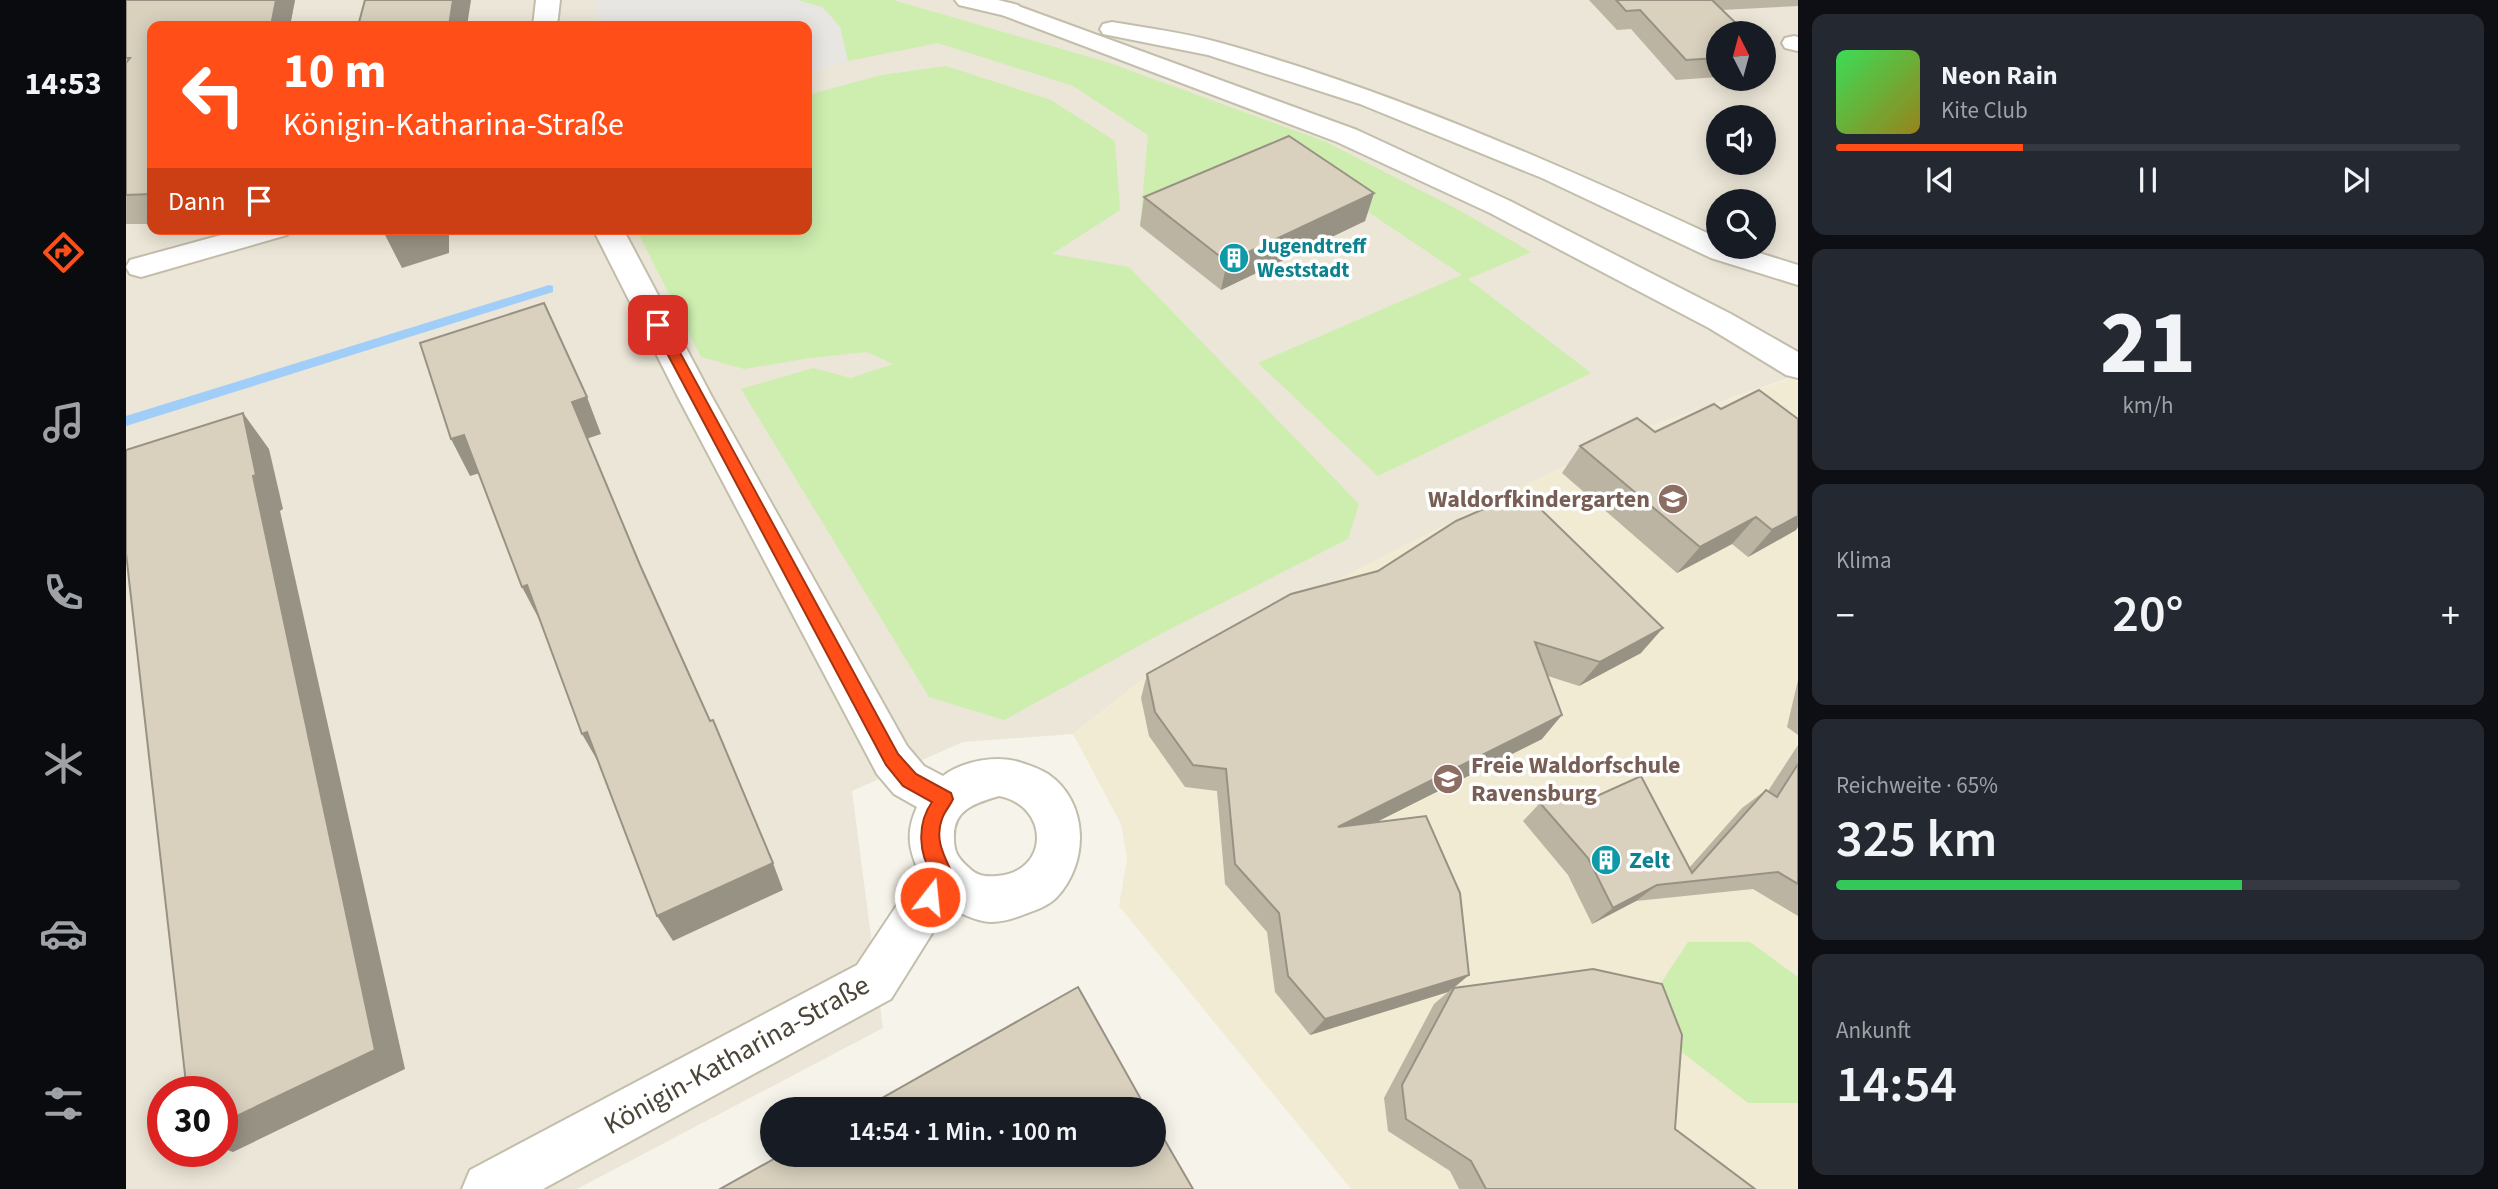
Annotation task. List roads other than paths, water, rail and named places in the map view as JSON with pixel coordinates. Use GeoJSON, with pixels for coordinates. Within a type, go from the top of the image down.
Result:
{"type":"FeatureCollection","features":[{"type":"Feature","properties":{"kind":"street"},"geometry":{"type":"LineString","coordinates":[[546,21],[548,0]]}},
{"type":"Feature","properties":{"kind":"street"},"geometry":{"type":"LineString","coordinates":[[967,0],[1213,48],[1302,75],[1455,131],[1564,177],[1706,244]]}},
{"type":"Feature","properties":{"kind":"street"},"geometry":{"type":"LineString","coordinates":[[1010,10],[1347,136],[1500,207],[1720,321],[1798,367]]}},
{"type":"Feature","properties":{"kind":"street"},"geometry":{"type":"LineString","coordinates":[[141,267],[256,235]]}},
{"type":"Feature","properties":{"kind":"street"},"geometry":{"type":"LineString","coordinates":[[611,235],[701,408],[892,760],[909,780],[944,799]]}},
{"type":"Feature","properties":{"kind":"street"},"geometry":{"type":"LineString","coordinates":[[1733,259],[1798,301]]}},
{"type":"Feature","properties":{"kind":"street"},"geometry":{"type":"LineString","coordinates":[[1747,259],[1798,275]]}},
{"type":"Feature","properties":{"kind":"street"},"geometry":{"type":"LineString","coordinates":[[999,777],[1033,788],[1047,801],[1056,817],[1060,834],[1059,851],[1053,866],[1042,881],[1025,893],[1004,900],[981,898],[960,890],[943,875],[935,863],[929,834],[933,815],[944,799],[959,786],[978,779],[999,777]]}},
{"type":"Feature","properties":{"kind":"street","name":"Königin-Katharina-Straße"},"geometry":{"type":"LineString","coordinates":[[489,1189],[874,982],[943,875]]}},
{"type":"Feature","properties":{"kind":"waterway"},"geometry":{"type":"LineString","coordinates":[[126,421],[549,289]]}},
{"type":"Feature","properties":{"kind":"place","name":"Jugendtreff Weststadt"},"geometry":{"type":"Point","coordinates":[1234,258]}},
{"type":"Feature","properties":{"kind":"place","name":"Waldorfkindergarten"},"geometry":{"type":"Point","coordinates":[1673,499]}},
{"type":"Feature","properties":{"kind":"place","name":"Freie Waldorfschule Ravensburg"},"geometry":{"type":"Point","coordinates":[1448,779]}},
{"type":"Feature","properties":{"kind":"place","name":"Zelt"},"geometry":{"type":"Point","coordinates":[1606,860]}}]}
